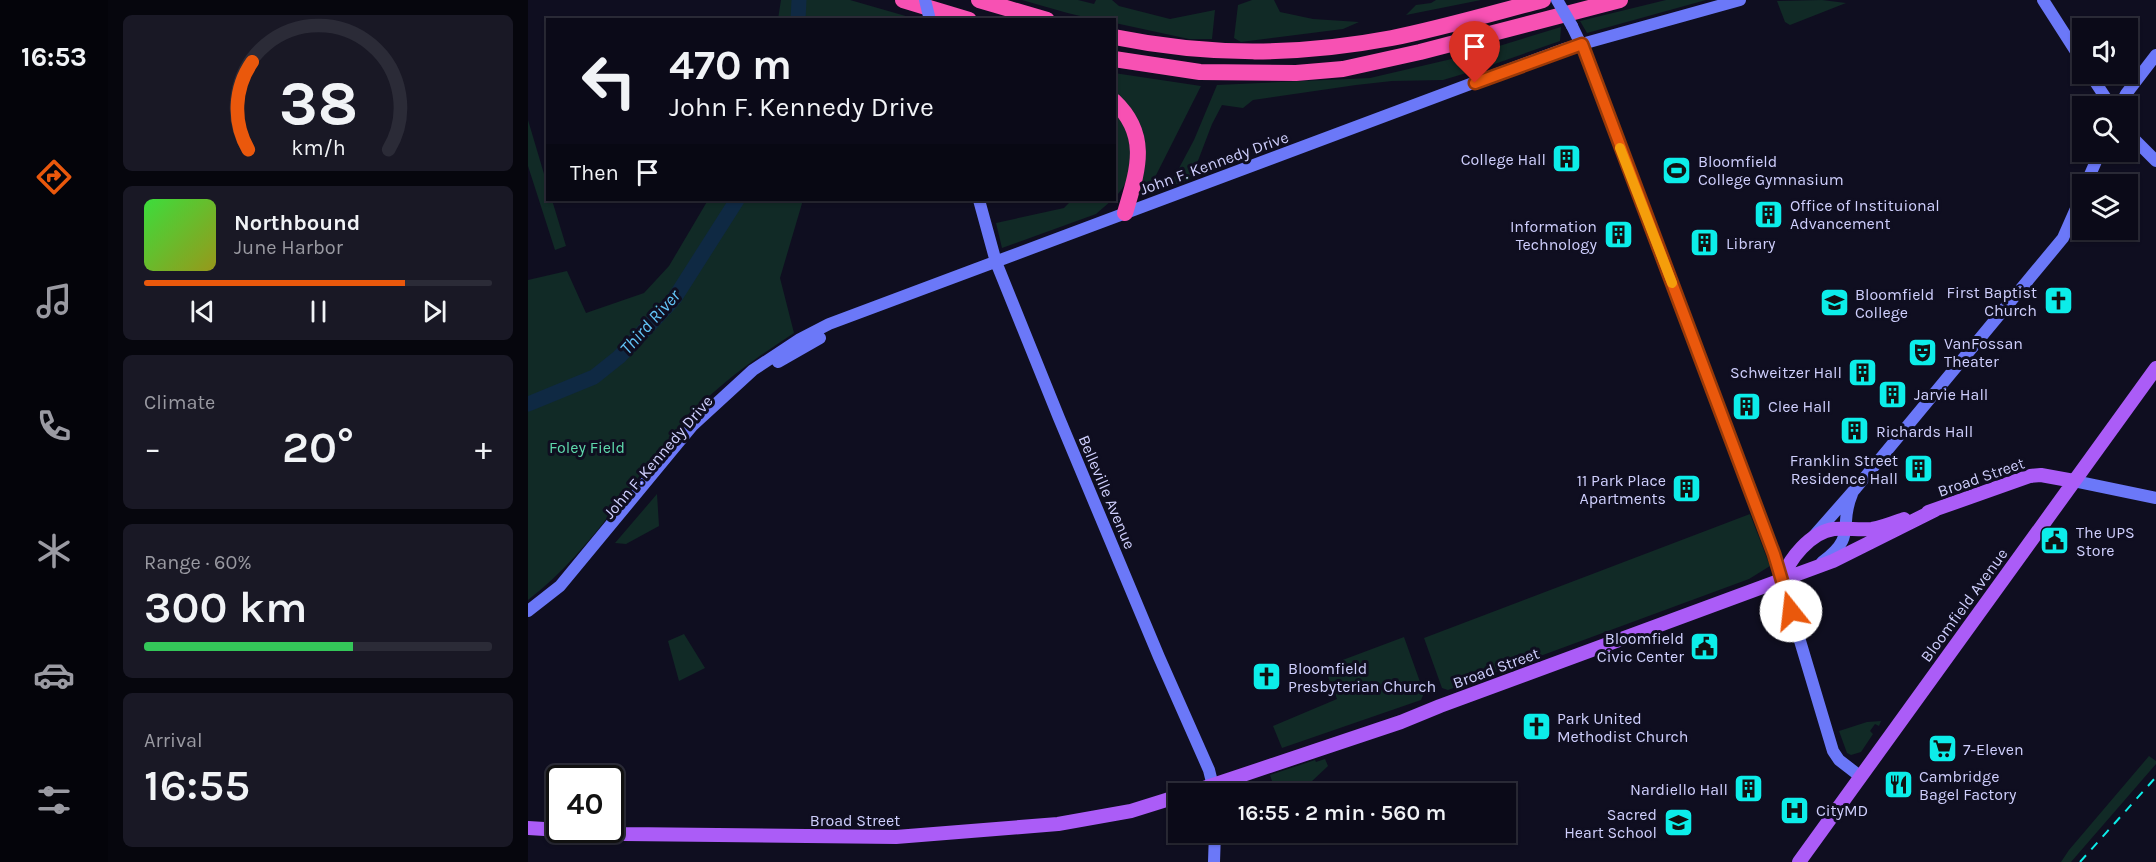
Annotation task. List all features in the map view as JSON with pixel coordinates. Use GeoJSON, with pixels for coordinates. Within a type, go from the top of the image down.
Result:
{"type":"FeatureCollection","features":[{"type":"Feature","properties":{"kind":"highway"},"geometry":{"type":"LineString","coordinates":[[903,0],[962,18]]}},
{"type":"Feature","properties":{"kind":"highway"},"geometry":{"type":"LineString","coordinates":[[979,0],[1040,18]]}},
{"type":"Feature","properties":{"kind":"highway"},"geometry":{"type":"LineString","coordinates":[[1116,37],[1158,46],[1206,51],[1252,53],[1299,51],[1392,38],[1543,0]]}},
{"type":"Feature","properties":{"kind":"highway"},"geometry":{"type":"LineString","coordinates":[[1116,59],[1200,72],[1260,74],[1343,69],[1420,52],[1620,0]]}},
{"type":"Feature","properties":{"kind":"highway"},"geometry":{"type":"LineString","coordinates":[[1555,17],[1636,0]]}},
{"type":"Feature","properties":{"kind":"highway"},"geometry":{"type":"LineString","coordinates":[[1116,103],[1130,120],[1137,136],[1139,152],[1137,169],[1125,213]]}},
{"type":"Feature","properties":{"kind":"main road"},"geometry":{"type":"LineString","coordinates":[[925,0],[930,18]]}},
{"type":"Feature","properties":{"kind":"main road"},"geometry":{"type":"LineString","coordinates":[[1557,0],[1582,44],[1774,554],[1833,751],[1839,760],[1860,777]]}},
{"type":"Feature","properties":{"kind":"main road","name":"John F. Kennedy Drive"},"geometry":{"type":"LineString","coordinates":[[528,611],[560,586],[687,432],[733,387],[775,354],[829,324],[1582,44],[1740,0]]}},
{"type":"Feature","properties":{"kind":"main road"},"geometry":{"type":"LineString","coordinates":[[2043,0],[2072,45]]}},
{"type":"Feature","properties":{"kind":"main road"},"geometry":{"type":"LineString","coordinates":[[2126,96],[2156,55]]}},
{"type":"Feature","properties":{"kind":"main road"},"geometry":{"type":"LineString","coordinates":[[2138,143],[2156,161]]}},
{"type":"Feature","properties":{"kind":"main road","name":"Belleville Avenue"},"geometry":{"type":"LineString","coordinates":[[979,201],[996,262],[1212,783]]}},
{"type":"Feature","properties":{"kind":"main road"},"geometry":{"type":"LineString","coordinates":[[1809,541],[1856,488],[2062,238],[2072,216]]}},
{"type":"Feature","properties":{"kind":"main road","name":"John F. Kennedy Drive"},"geometry":{"type":"LineString","coordinates":[[528,620],[566,592],[699,430],[731,398],[780,361],[859,314]]}},
{"type":"Feature","properties":{"kind":"main road","name":"Bloomfield Avenue"},"geometry":{"type":"LineString","coordinates":[[1799,862],[2156,368]]}},
{"type":"Feature","properties":{"kind":"main road","name":"Broad Street"},"geometry":{"type":"LineString","coordinates":[[1782,581],[1790,564],[1809,541],[1825,531],[1876,528],[1935,510],[2030,476],[2041,475],[2074,481]]}},
{"type":"Feature","properties":{"kind":"main road"},"geometry":{"type":"LineString","coordinates":[[2074,481],[2156,498]]}},
{"type":"Feature","properties":{"kind":"main road"},"geometry":{"type":"LineString","coordinates":[[1814,568],[1838,549],[1847,529],[1848,506],[1856,488]]}},
{"type":"Feature","properties":{"kind":"main road","name":"Broad Street"},"geometry":{"type":"LineString","coordinates":[[1232,783],[1782,581],[1846,555],[1935,510]]}},
{"type":"Feature","properties":{"kind":"main road","name":"Broad Street"},"geometry":{"type":"LineString","coordinates":[[528,828],[622,834],[896,837],[1059,824],[1131,811],[1168,799]]}},
{"type":"Feature","properties":{"kind":"main road"},"geometry":{"type":"LineString","coordinates":[[1214,862],[1215,843]]}},
{"type":"Feature","properties":{"kind":"green space"},"geometry":{"type":"Polygon","coordinates":[[[781,0],[850,0],[913,18],[813,18],[778,18],[781,0]]]}},
{"type":"Feature","properties":{"kind":"green space"},"geometry":{"type":"Polygon","coordinates":[[[1022,0],[1078,0],[1094,4],[1096,0],[1112,0],[1119,6],[1170,19],[1215,10],[1212,39],[1189,39],[1116,23],[1116,18],[1079,16],[1022,0]]]}},
{"type":"Feature","properties":{"kind":"green space"},"geometry":{"type":"Polygon","coordinates":[[[1252,0],[1274,0],[1280,12],[1313,19],[1359,22],[1343,29],[1241,42],[1234,38],[1238,5],[1252,0]]]}},
{"type":"Feature","properties":{"kind":"green space"},"geometry":{"type":"Polygon","coordinates":[[[1436,0],[1481,0],[1406,15],[1416,5],[1436,0]]]}},
{"type":"Feature","properties":{"kind":"green space"},"geometry":{"type":"Polygon","coordinates":[[[1666,0],[1706,0],[1587,33],[1580,21],[1666,0]]]}},
{"type":"Feature","properties":{"kind":"green space"},"geometry":{"type":"Polygon","coordinates":[[[1822,0],[1846,3],[1790,25],[1785,22],[1777,1],[1822,0]]]}},
{"type":"Feature","properties":{"kind":"green space"},"geometry":{"type":"Polygon","coordinates":[[[1561,27],[1560,41],[1443,80],[1392,81],[1356,85],[1253,100],[1243,108],[1222,105],[1212,124],[1191,179],[1169,187],[1194,140],[1217,85],[1370,78],[1473,54],[1561,27]]]}},
{"type":"Feature","properties":{"kind":"green space"},"geometry":{"type":"Polygon","coordinates":[[[1116,73],[1201,86],[1145,197],[1136,194],[1141,166],[1116,96],[1116,73]]]}},
{"type":"Feature","properties":{"kind":"green space"},"geometry":{"type":"Polygon","coordinates":[[[1116,112],[1130,136],[1133,155],[1128,178],[1116,196],[1116,144],[1116,112]]]}},
{"type":"Feature","properties":{"kind":"green space"},"geometry":{"type":"Polygon","coordinates":[[[528,120],[546,181],[546,201],[552,201],[566,246],[555,250],[528,166],[528,120]]]}},
{"type":"Feature","properties":{"kind":"green space","name":"Foley Field"},"geometry":{"type":"Polygon","coordinates":[[[707,201],[803,201],[780,278],[794,333],[736,374],[696,409],[572,560],[528,600],[528,280],[567,271],[586,313],[644,293],[669,266],[707,201]]]}},
{"type":"Feature","properties":{"kind":"green space"},"geometry":{"type":"Polygon","coordinates":[[[1071,201],[1111,201],[1096,214],[1002,248],[996,223],[1064,208],[1071,201]]]}},
{"type":"Feature","properties":{"kind":"green space"},"geometry":{"type":"Polygon","coordinates":[[[657,494],[659,526],[626,544],[615,543],[657,494]]]}},
{"type":"Feature","properties":{"kind":"green space"},"geometry":{"type":"Polygon","coordinates":[[[1750,514],[1770,566],[1749,579],[1448,690],[1442,688],[1424,638],[1750,514]]]}},
{"type":"Feature","properties":{"kind":"green space"},"geometry":{"type":"Polygon","coordinates":[[[684,634],[705,668],[679,681],[668,641],[684,634]]]}},
{"type":"Feature","properties":{"kind":"green space"},"geometry":{"type":"Polygon","coordinates":[[[1404,637],[1424,693],[1421,700],[1282,748],[1273,726],[1337,699],[1324,667],[1404,637]]]}},
{"type":"Feature","properties":{"kind":"green space"},"geometry":{"type":"Polygon","coordinates":[[[1881,721],[1879,726],[1875,724],[1870,731],[1873,734],[1861,752],[1851,755],[1847,753],[1839,731],[1867,722],[1881,721]]]}},
{"type":"Feature","properties":{"kind":"green space"},"geometry":{"type":"Polygon","coordinates":[[[2149,756],[2156,761],[2156,764],[2071,862],[2061,862],[2069,850],[2149,756]]]}},
{"type":"Feature","properties":{"kind":"green space"},"geometry":{"type":"Polygon","coordinates":[[[1325,759],[1328,766],[1311,783],[1273,783],[1270,775],[1315,760],[1316,762],[1325,759]]]}},
{"type":"Feature","properties":{"kind":"waterway","name":"Third River"},"geometry":{"type":"LineString","coordinates":[[798,18],[799,0]]}},
{"type":"Feature","properties":{"kind":"waterway","name":"Third River"},"geometry":{"type":"LineString","coordinates":[[528,404],[594,377],[619,357],[674,299],[736,201]]}},
{"type":"Feature","properties":{"kind":"railway"},"geometry":{"type":"LineString","coordinates":[[2080,862],[2156,777]]}},
{"type":"Feature","properties":{"kind":"slow traffic"},"geometry":{"type":"LineString","coordinates":[[1620,148],[1672,283]]}},
{"type":"Feature","properties":{"kind":"place","name":"College Hall"},"geometry":{"type":"Point","coordinates":[1567,159]}},
{"type":"Feature","properties":{"kind":"place","name":"Bloomfield College Gymnasium"},"geometry":{"type":"Point","coordinates":[1677,170]}},
{"type":"Feature","properties":{"kind":"place","name":"Office of Instituional Advancement"},"geometry":{"type":"Point","coordinates":[1769,214]}},
{"type":"Feature","properties":{"kind":"place","name":"Information Technology"},"geometry":{"type":"Point","coordinates":[1618,235]}},
{"type":"Feature","properties":{"kind":"place","name":"Library"},"geometry":{"type":"Point","coordinates":[1705,243]}},
{"type":"Feature","properties":{"kind":"place","name":"First Baptist Church"},"geometry":{"type":"Point","coordinates":[2058,301]}},
{"type":"Feature","properties":{"kind":"place","name":"Bloomfield College"},"geometry":{"type":"Point","coordinates":[1834,303]}},
{"type":"Feature","properties":{"kind":"place","name":"VanFossan Theater"},"geometry":{"type":"Point","coordinates":[1923,352]}},
{"type":"Feature","properties":{"kind":"place","name":"Schweitzer Hall"},"geometry":{"type":"Point","coordinates":[1863,372]}},
{"type":"Feature","properties":{"kind":"place","name":"Jarvie Hall"},"geometry":{"type":"Point","coordinates":[1893,394]}},
{"type":"Feature","properties":{"kind":"place","name":"Clee Hall"},"geometry":{"type":"Point","coordinates":[1747,406]}},
{"type":"Feature","properties":{"kind":"place","name":"Richards Hall"},"geometry":{"type":"Point","coordinates":[1855,431]}},
{"type":"Feature","properties":{"kind":"place","name":"Franklin Street Residence Hall"},"geometry":{"type":"Point","coordinates":[1919,469]}},
{"type":"Feature","properties":{"kind":"place","name":"11 Park Place Apartments"},"geometry":{"type":"Point","coordinates":[1687,489]}},
{"type":"Feature","properties":{"kind":"place","name":"The UPS Store"},"geometry":{"type":"Point","coordinates":[2055,541]}},
{"type":"Feature","properties":{"kind":"place","name":"Bloomfield Civic Center"},"geometry":{"type":"Point","coordinates":[1705,647]}},
{"type":"Feature","properties":{"kind":"place","name":"Bloomfield Presbyterian Church"},"geometry":{"type":"Point","coordinates":[1267,677]}},
{"type":"Feature","properties":{"kind":"place","name":"Park United Methodist Church"},"geometry":{"type":"Point","coordinates":[1536,727]}},
{"type":"Feature","properties":{"kind":"place","name":"7-Eleven"},"geometry":{"type":"Point","coordinates":[1942,749]}},
{"type":"Feature","properties":{"kind":"place","name":"Cambridge Bagel Factory"},"geometry":{"type":"Point","coordinates":[1898,785]}},
{"type":"Feature","properties":{"kind":"place","name":"Nardiello Hall"},"geometry":{"type":"Point","coordinates":[1749,789]}},
{"type":"Feature","properties":{"kind":"place","name":"CityMD"},"geometry":{"type":"Point","coordinates":[1795,810]}},
{"type":"Feature","properties":{"kind":"place","name":"Sacred Heart School"},"geometry":{"type":"Point","coordinates":[1678,823]}},
{"type":"Feature","properties":{"kind":"route"},"geometry":{"type":"LineString","coordinates":[[1475,83],[1582,44],[1774,554],[1791,611]]}}]}
